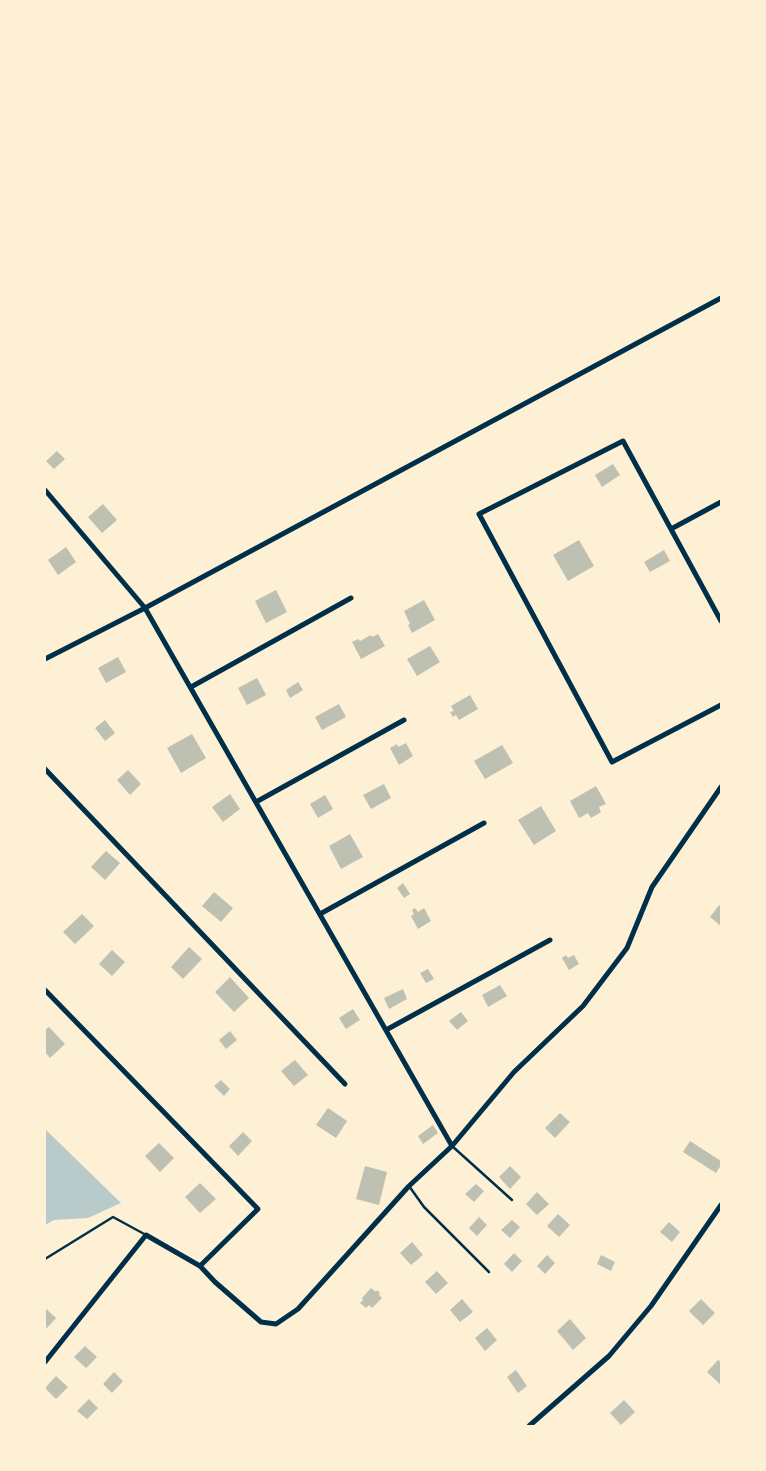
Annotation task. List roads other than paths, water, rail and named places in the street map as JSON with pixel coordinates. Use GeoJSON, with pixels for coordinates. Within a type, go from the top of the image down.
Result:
{"type":"FeatureCollection","features":[{"type":"Feature","properties":{"kind":"street"},"geometry":{"type":"LineString","coordinates":[[45,659],[145,608],[721,298]]}},
{"type":"Feature","properties":{"kind":"street"},"geometry":{"type":"LineString","coordinates":[[721,621],[624,441],[479,514],[612,762],[721,705]]}},
{"type":"Feature","properties":{"kind":"street"},"geometry":{"type":"LineString","coordinates":[[45,490],[145,608],[452,1146]]}},
{"type":"Feature","properties":{"kind":"street"},"geometry":{"type":"LineString","coordinates":[[672,529],[721,502]]}},
{"type":"Feature","properties":{"kind":"street"},"geometry":{"type":"LineString","coordinates":[[191,687],[351,598]]}},
{"type":"Feature","properties":{"kind":"street"},"geometry":{"type":"LineString","coordinates":[[256,802],[404,720]]}},
{"type":"Feature","properties":{"kind":"street"},"geometry":{"type":"LineString","coordinates":[[45,769],[345,1084]]}},
{"type":"Feature","properties":{"kind":"street"},"geometry":{"type":"LineString","coordinates":[[45,1362],[146,1235],[200,1266],[215,1282],[261,1322],[276,1324],[298,1309],[409,1186],[452,1146],[514,1072],[583,1006],[627,948],[652,887],[721,787]]}},
{"type":"Feature","properties":{"kind":"street"},"geometry":{"type":"LineString","coordinates":[[320,914],[484,824]]}},
{"type":"Feature","properties":{"kind":"street"},"geometry":{"type":"LineString","coordinates":[[386,1030],[550,940]]}},
{"type":"Feature","properties":{"kind":"street"},"geometry":{"type":"LineString","coordinates":[[45,990],[258,1209],[200,1266]]}},
{"type":"Feature","properties":{"kind":"street"},"geometry":{"type":"LineString","coordinates":[[529,1426],[609,1356],[650,1306],[721,1206]]}},
{"type":"Feature","properties":{"kind":"street"},"geometry":{"type":"LineString","coordinates":[[711,1220],[721,1216]]}},
{"type":"Feature","properties":{"kind":"lane"},"geometry":{"type":"LineString","coordinates":[[452,1146],[512,1200]]}},
{"type":"Feature","properties":{"kind":"lane"},"geometry":{"type":"LineString","coordinates":[[409,1186],[424,1207],[489,1272]]}},
{"type":"Feature","properties":{"kind":"lane"},"geometry":{"type":"LineString","coordinates":[[45,1259],[112,1217],[146,1235]]}}]}
